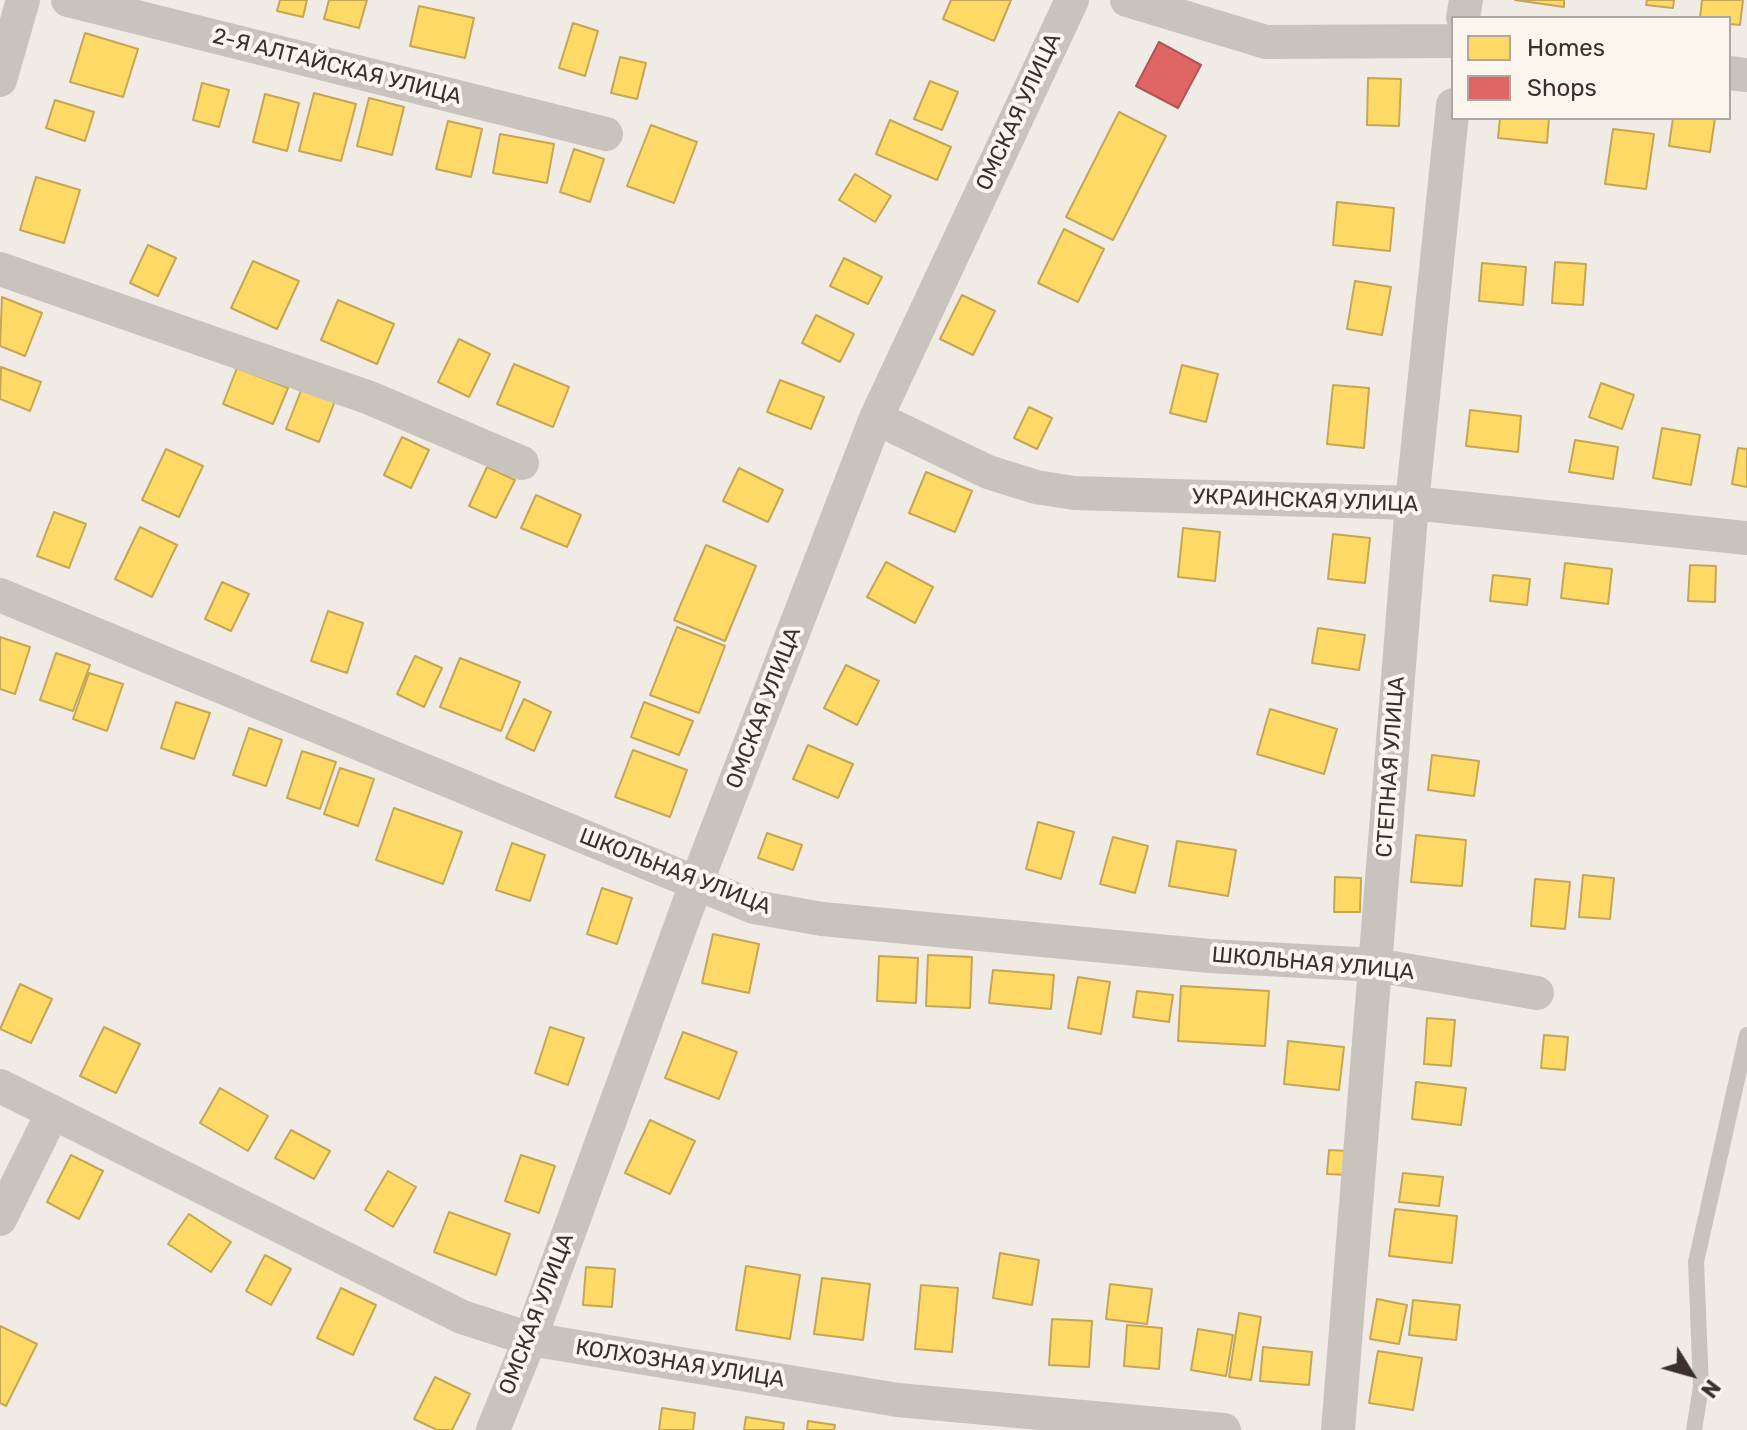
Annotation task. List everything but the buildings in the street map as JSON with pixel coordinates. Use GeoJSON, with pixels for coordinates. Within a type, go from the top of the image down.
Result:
{"type":"FeatureCollection","features":[{"type":"Feature","properties":{"kind":"street"},"geometry":{"type":"LineString","coordinates":[[0,80],[23,0]]}},
{"type":"Feature","properties":{"kind":"street","name":"2-Я АЛТАЙСКАЯ УЛИЦА"},"geometry":{"type":"LineString","coordinates":[[68,0],[606,134]]}},
{"type":"Feature","properties":{"kind":"street","name":"ОМСКАЯ УЛИЦА"},"geometry":{"type":"LineString","coordinates":[[493,1430],[530,1339],[696,884],[876,418],[1072,0]]}},
{"type":"Feature","properties":{"kind":"street"},"geometry":{"type":"LineString","coordinates":[[1127,0],[1266,42],[1451,41]]}},
{"type":"Feature","properties":{"kind":"street","name":"СТЕПНАЯ УЛИЦА"},"geometry":{"type":"LineString","coordinates":[[1338,1430],[1412,503],[1451,120]]}},
{"type":"Feature","properties":{"kind":"street"},"geometry":{"type":"LineString","coordinates":[[0,269],[370,398],[522,463]]}},
{"type":"Feature","properties":{"kind":"street","name":"УКРАИНСКАЯ УЛИЦА"},"geometry":{"type":"LineString","coordinates":[[876,418],[988,472],[1036,487],[1074,493],[1412,503],[1747,538]]}},
{"type":"Feature","properties":{"kind":"street","name":"ШКОЛЬНАЯ УЛИЦА"},"geometry":{"type":"LineString","coordinates":[[0,595],[754,907],[822,919],[1210,956],[1376,965],[1537,993]]}},
{"type":"Feature","properties":{"kind":"street","name":"КОЛХОЗНАЯ УЛИЦА"},"geometry":{"type":"LineString","coordinates":[[0,1086],[462,1317],[530,1339],[898,1400],[1224,1430]]}},
{"type":"Feature","properties":{"kind":"street"},"geometry":{"type":"LineString","coordinates":[[0,1219],[53,1112]]}},
{"type":"Feature","properties":{"kind":"lane"},"geometry":{"type":"LineString","coordinates":[[1694,1430],[1701,1387],[1696,1262],[1747,1035]]}}]}
